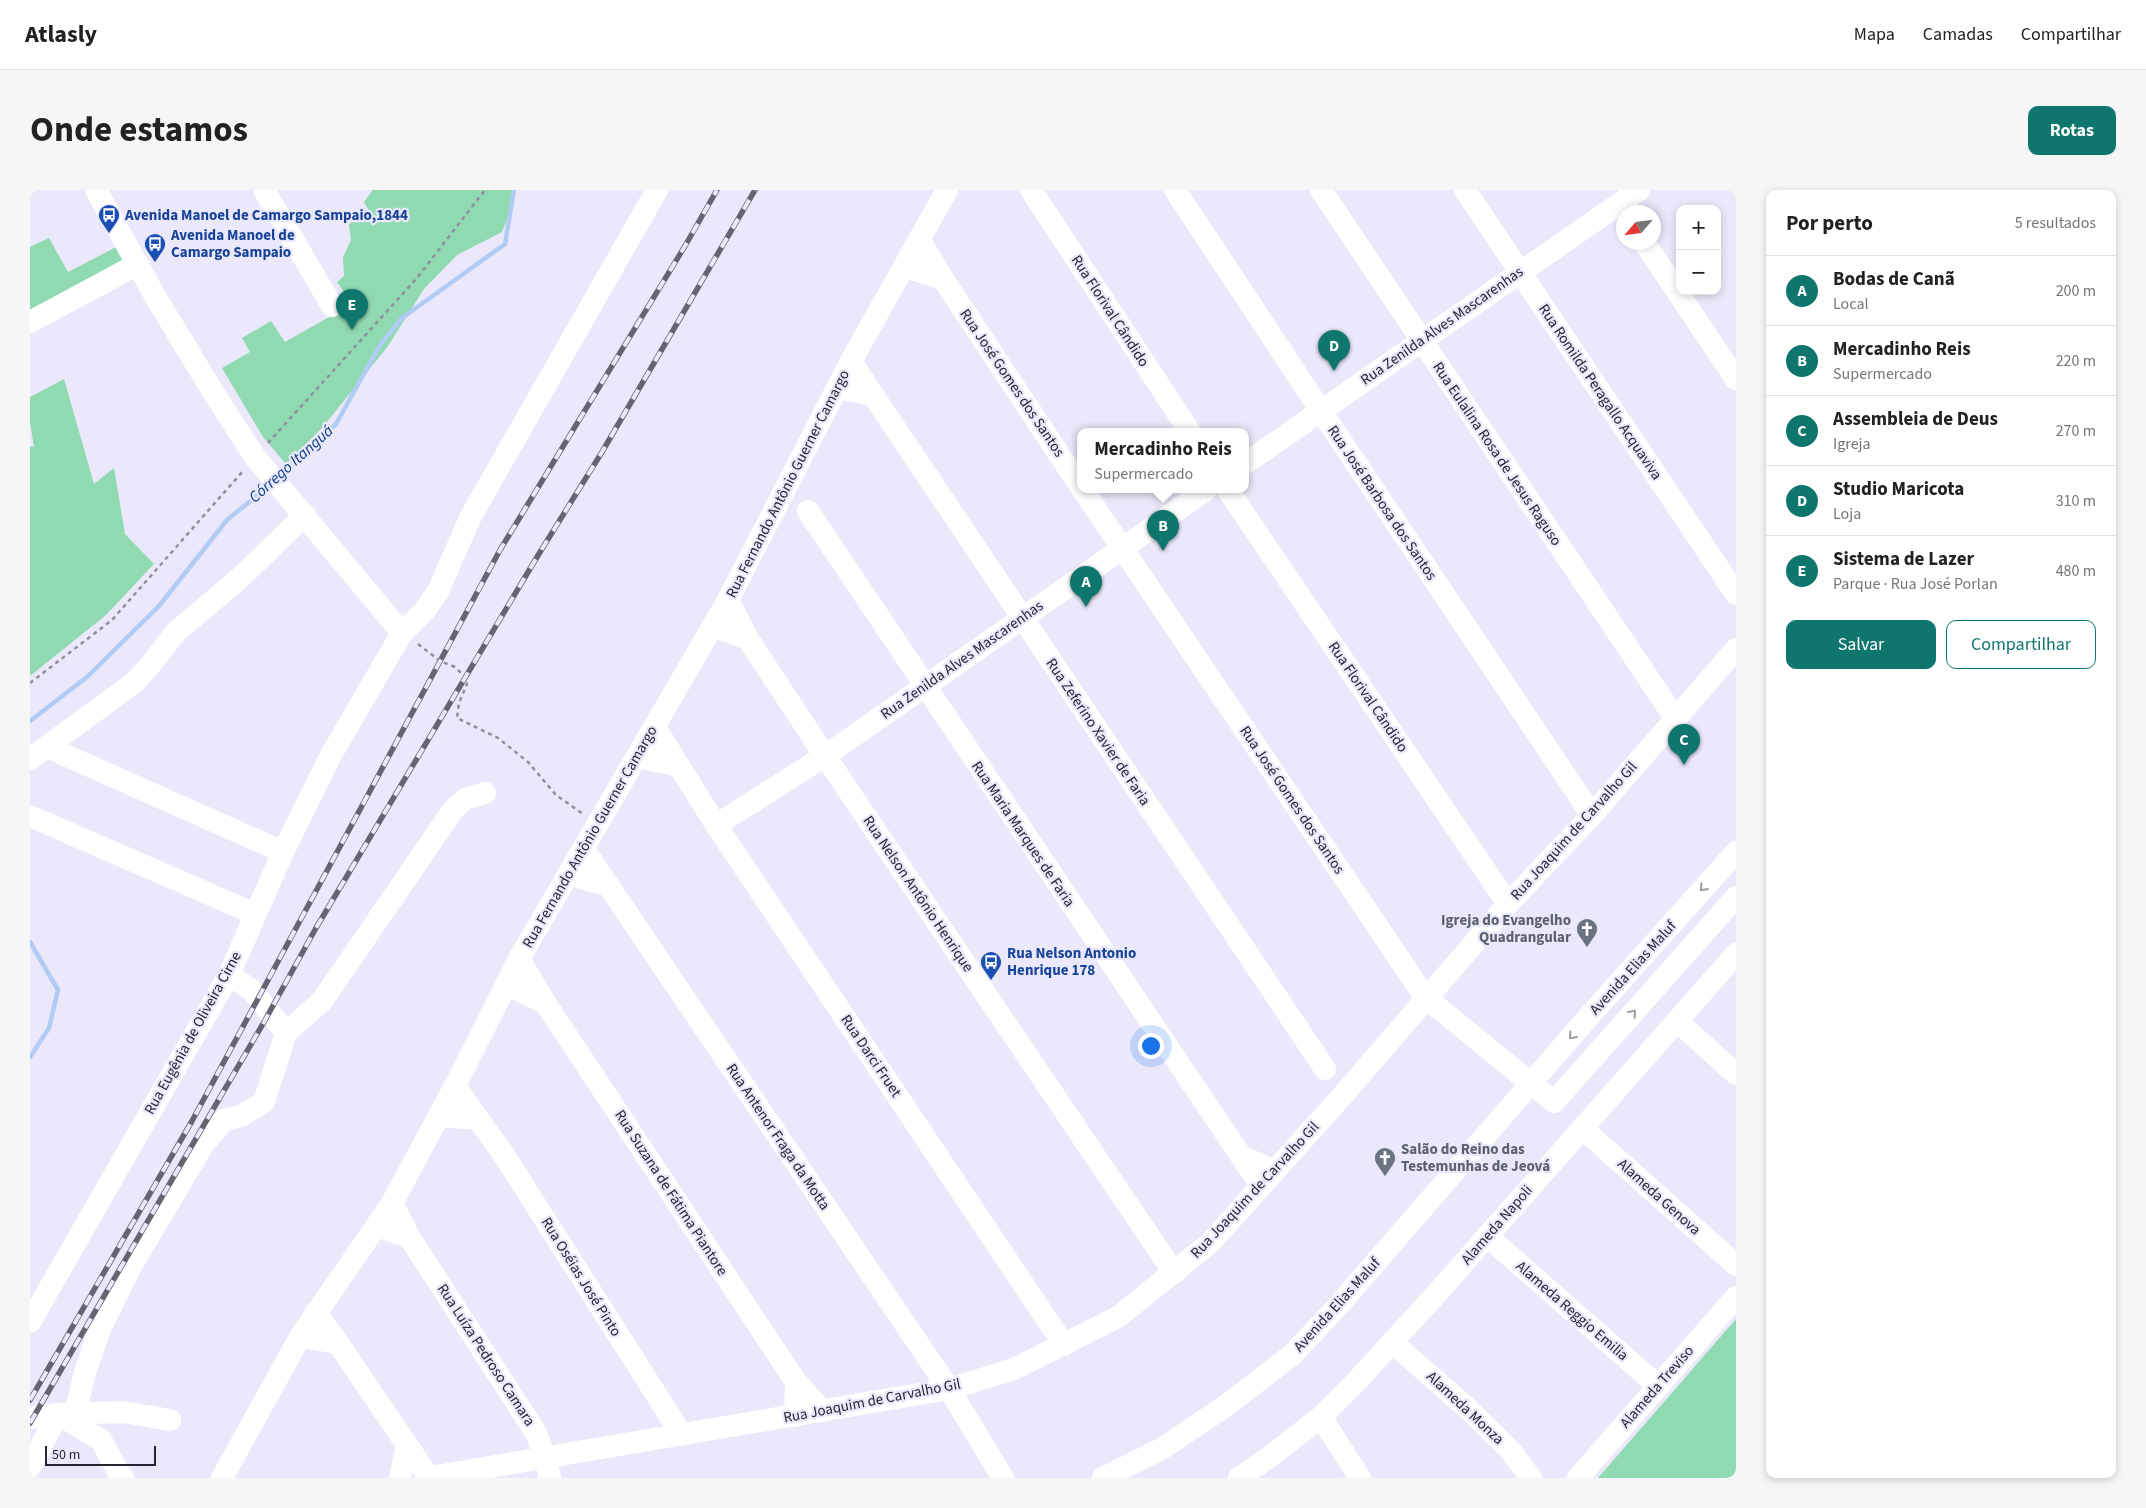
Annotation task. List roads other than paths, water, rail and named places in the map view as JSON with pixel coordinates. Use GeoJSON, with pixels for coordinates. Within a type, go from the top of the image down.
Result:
{"type":"FeatureCollection","features":[{"type":"Feature","properties":{"kind":"street"},"geometry":{"type":"LineString","coordinates":[[96,190],[213,392],[260,462],[402,633]]}},
{"type":"Feature","properties":{"kind":"street"},"geometry":{"type":"LineString","coordinates":[[264,190],[332,306]]}},
{"type":"Feature","properties":{"kind":"street","name":"Rua Eugênia de Oliveira Cirne"},"geometry":{"type":"LineString","coordinates":[[30,1322],[229,975],[283,852],[322,772],[402,633],[425,610],[438,591],[471,516],[657,190]]}},
{"type":"Feature","properties":{"kind":"street","name":"Rua Fernando Antônio Guerner Camargo"},"geometry":{"type":"LineString","coordinates":[[222,1478],[300,1337],[392,1203],[456,1086],[519,959],[728,600],[851,361],[947,190]]}},
{"type":"Feature","properties":{"kind":"street","name":"Rua Florival Cândido"},"geometry":{"type":"LineString","coordinates":[[1031,190],[1187,428]]}},
{"type":"Feature","properties":{"kind":"street","name":"Rua José Barbosa dos Santos"},"geometry":{"type":"LineString","coordinates":[[1175,190],[1592,815]]}},
{"type":"Feature","properties":{"kind":"street","name":"Rua Eulalina Rosa de Jesus Raguso"},"geometry":{"type":"LineString","coordinates":[[1321,190],[1675,718]]}},
{"type":"Feature","properties":{"kind":"street","name":"Rua Romilda Peragallo Acquaviva"},"geometry":{"type":"LineString","coordinates":[[1465,190],[1736,594]]}},
{"type":"Feature","properties":{"kind":"street","name":"Rua Zenilda Alves Mascarenhas"},"geometry":{"type":"LineString","coordinates":[[1249,460],[1617,202],[1639,190]]}},
{"type":"Feature","properties":{"kind":"street","name":"Rua José Gomes dos Santos"},"geometry":{"type":"LineString","coordinates":[[919,239],[943,279],[1077,481]]}},
{"type":"Feature","properties":{"kind":"street"},"geometry":{"type":"LineString","coordinates":[[1649,250],[1736,379]]}},
{"type":"Feature","properties":{"kind":"street"},"geometry":{"type":"LineString","coordinates":[[30,322],[138,264]]}},
{"type":"Feature","properties":{"kind":"street"},"geometry":{"type":"LineString","coordinates":[[905,267],[943,279]]}},
{"type":"Feature","properties":{"kind":"street","name":"Rua Zeferino Xavier de Faria"},"geometry":{"type":"LineString","coordinates":[[851,361],[1342,1095]]}},
{"type":"Feature","properties":{"kind":"street"},"geometry":{"type":"LineString","coordinates":[[838,388],[873,395]]}},
{"type":"Feature","properties":{"kind":"street","name":"Rua Maria Marques de Faria"},"geometry":{"type":"LineString","coordinates":[[789,483],[923,686],[1241,1156],[1268,1179]]}},
{"type":"Feature","properties":{"kind":"street","name":"Rua José Gomes dos Santos"},"geometry":{"type":"LineString","coordinates":[[1085,493],[1425,997],[1530,1084]]}},
{"type":"Feature","properties":{"kind":"street","name":"Rua Zenilda Alves Mascarenhas"},"geometry":{"type":"LineString","coordinates":[[716,825],[825,756],[923,686],[1022,619],[1121,547],[1202,493]]}},
{"type":"Feature","properties":{"kind":"street","name":"Rua Florival Cândido"},"geometry":{"type":"LineString","coordinates":[[1230,493],[1508,904]]}},
{"type":"Feature","properties":{"kind":"street"},"geometry":{"type":"LineString","coordinates":[[774,511],[808,511]]}},
{"type":"Feature","properties":{"kind":"street"},"geometry":{"type":"LineString","coordinates":[[38,753],[135,682],[176,632],[240,578],[305,515]]}},
{"type":"Feature","properties":{"kind":"street","name":"Rua Nelson Antônio Henrique"},"geometry":{"type":"LineString","coordinates":[[728,600],[748,639],[825,756],[1174,1273]]}},
{"type":"Feature","properties":{"kind":"street"},"geometry":{"type":"LineString","coordinates":[[713,626],[748,639]]}},
{"type":"Feature","properties":{"kind":"street","name":"Rua Joaquim de Carvalho Gil"},"geometry":{"type":"LineString","coordinates":[[427,1478],[548,1468],[682,1435],[949,1389],[1014,1369],[1118,1317],[1210,1243],[1358,1077],[1425,997],[1508,904],[1592,815],[1736,650]]}},
{"type":"Feature","properties":{"kind":"street","name":"Rua Darci Fruet"},"geometry":{"type":"LineString","coordinates":[[655,727],[716,825],[1064,1345]]}},
{"type":"Feature","properties":{"kind":"street"},"geometry":{"type":"LineString","coordinates":[[38,753],[283,852]]}},
{"type":"Feature","properties":{"kind":"street"},"geometry":{"type":"LineString","coordinates":[[638,757],[680,766]]}},
{"type":"Feature","properties":{"kind":"street"},"geometry":{"type":"LineString","coordinates":[[30,1467],[66,1414],[86,1370],[101,1326],[126,1275],[203,1146],[224,1120],[243,1115],[264,1102],[280,1026],[322,1001],[453,810],[464,799],[485,793]]}},
{"type":"Feature","properties":{"kind":"street"},"geometry":{"type":"LineString","coordinates":[[30,816],[255,914]]}},
{"type":"Feature","properties":{"kind":"street","name":"Rua Antenor Fraga da Motta"},"geometry":{"type":"LineString","coordinates":[[584,849],[949,1389],[1003,1478]]}},
{"type":"Feature","properties":{"kind":"street","name":"Avenida Elias Maluf"},"geometry":{"type":"LineString","coordinates":[[1103,1478],[1163,1448],[1228,1405],[1293,1354],[1736,852]]}},
{"type":"Feature","properties":{"kind":"street"},"geometry":{"type":"LineString","coordinates":[[569,875],[608,885]]}},
{"type":"Feature","properties":{"kind":"street","name":"Avenida Elias Maluf"},"geometry":{"type":"LineString","coordinates":[[1530,1084],[1554,1102],[1736,897]]}},
{"type":"Feature","properties":{"kind":"street","name":"Alameda Napoli"},"geometry":{"type":"LineString","coordinates":[[1239,1478],[1321,1417],[1393,1342],[1736,954]]}},
{"type":"Feature","properties":{"kind":"street","name":"Rua Suzana de Fátima Piantore"},"geometry":{"type":"LineString","coordinates":[[519,959],[546,1004],[796,1382],[823,1411]]}},
{"type":"Feature","properties":{"kind":"street"},"geometry":{"type":"LineString","coordinates":[[229,975],[252,990],[280,1026]]}},
{"type":"Feature","properties":{"kind":"street","name":"Rua Suzana de Fátima Piantore"},"geometry":{"type":"LineString","coordinates":[[506,984],[546,1004]]}},
{"type":"Feature","properties":{"kind":"street"},"geometry":{"type":"LineString","coordinates":[[1677,1021],[1736,1074]]}},
{"type":"Feature","properties":{"kind":"street"},"geometry":{"type":"LineString","coordinates":[[1324,1068],[1358,1077]]}},
{"type":"Feature","properties":{"kind":"street","name":"Rua Oséias José Pinto"},"geometry":{"type":"LineString","coordinates":[[456,1086],[502,1152],[682,1435]]}},
{"type":"Feature","properties":{"kind":"street"},"geometry":{"type":"LineString","coordinates":[[440,1116],[478,1119]]}},
{"type":"Feature","properties":{"kind":"street","name":"Alameda Genova"},"geometry":{"type":"LineString","coordinates":[[1582,1128],[1736,1265]]}},
{"type":"Feature","properties":{"kind":"street","name":"Rua Luíza Pedroso Camara"},"geometry":{"type":"LineString","coordinates":[[392,1203],[410,1238],[536,1433],[548,1468]]}},
{"type":"Feature","properties":{"kind":"street"},"geometry":{"type":"LineString","coordinates":[[378,1226],[410,1238]]}},
{"type":"Feature","properties":{"kind":"street","name":"Alameda Reggio Emilia"},"geometry":{"type":"LineString","coordinates":[[1487,1236],[1658,1386]]}},
{"type":"Feature","properties":{"kind":"street","name":"Alameda Treviso"},"geometry":{"type":"LineString","coordinates":[[1578,1478],[1736,1297]]}},
{"type":"Feature","properties":{"kind":"street"},"geometry":{"type":"LineString","coordinates":[[316,1312],[407,1445],[427,1478]]}},
{"type":"Feature","properties":{"kind":"street"},"geometry":{"type":"LineString","coordinates":[[300,1337],[338,1343]]}},
{"type":"Feature","properties":{"kind":"street","name":"Alameda Monza"},"geometry":{"type":"LineString","coordinates":[[1393,1342],[1496,1436],[1510,1450],[1531,1478]]}},
{"type":"Feature","properties":{"kind":"street"},"geometry":{"type":"LineString","coordinates":[[795,1416],[796,1382]]}},
{"type":"Feature","properties":{"kind":"street"},"geometry":{"type":"LineString","coordinates":[[30,1418],[66,1414],[124,1412],[170,1420]]}},
{"type":"Feature","properties":{"kind":"street"},"geometry":{"type":"LineString","coordinates":[[66,1414],[101,1440],[112,1464],[121,1477],[124,1478]]}},
{"type":"Feature","properties":{"kind":"street"},"geometry":{"type":"LineString","coordinates":[[1321,1417],[1360,1478]]}},
{"type":"Feature","properties":{"kind":"street"},"geometry":{"type":"LineString","coordinates":[[400,1478],[407,1445]]}},
{"type":"Feature","properties":{"kind":"waterway","name":"Córrego Itanguá"},"geometry":{"type":"LineString","coordinates":[[280,476],[336,424],[380,345],[402,318],[505,244],[514,190]]}},
{"type":"Feature","properties":{"kind":"waterway","name":"Córrego Itanguá"},"geometry":{"type":"LineString","coordinates":[[30,721],[87,677],[159,606],[227,520],[270,485]]}},
{"type":"Feature","properties":{"kind":"waterway","name":"Córrego Itanguá"},"geometry":{"type":"LineString","coordinates":[[30,942],[58,990],[49,1028],[30,1057]]}},
{"type":"Feature","properties":{"kind":"railway"},"geometry":{"type":"LineString","coordinates":[[30,1400],[192,1121],[500,550],[685,246],[717,190]]}},
{"type":"Feature","properties":{"kind":"railway"},"geometry":{"type":"LineString","coordinates":[[30,1423],[264,1022],[316,928],[537,557],[602,452],[755,190]]}},
{"type":"Feature","properties":{"kind":"place","name":"Avenida Manoel de Camargo Sampaio,1844"},"geometry":{"type":"Point","coordinates":[109,234]}},
{"type":"Feature","properties":{"kind":"place","name":"Avenida Manoel de Camargo Sampaio"},"geometry":{"type":"Point","coordinates":[155,263]}},
{"type":"Feature","properties":{"kind":"place","name":"Sistema de Lazer"},"geometry":{"type":"Point","coordinates":[352,330]}},
{"type":"Feature","properties":{"kind":"place","name":"Studio Maricota"},"geometry":{"type":"Point","coordinates":[1334,371]}},
{"type":"Feature","properties":{"kind":"place","name":"Mercadinho Reis"},"geometry":{"type":"Point","coordinates":[1163,551]}},
{"type":"Feature","properties":{"kind":"place","name":"Bodas de Canã"},"geometry":{"type":"Point","coordinates":[1086,607]}},
{"type":"Feature","properties":{"kind":"place","name":"Assembleia de Deus"},"geometry":{"type":"Point","coordinates":[1684,765]}},
{"type":"Feature","properties":{"kind":"place","name":"Igreja do Evangelho Quadrangular"},"geometry":{"type":"Point","coordinates":[1587,948]}},
{"type":"Feature","properties":{"kind":"place","name":"Rua Nelson Antonio Henrique 178"},"geometry":{"type":"Point","coordinates":[991,981]}},
{"type":"Feature","properties":{"kind":"place","name":"Salão do Reino das Testemunhas de Jeová"},"geometry":{"type":"Point","coordinates":[1385,1177]}}]}
